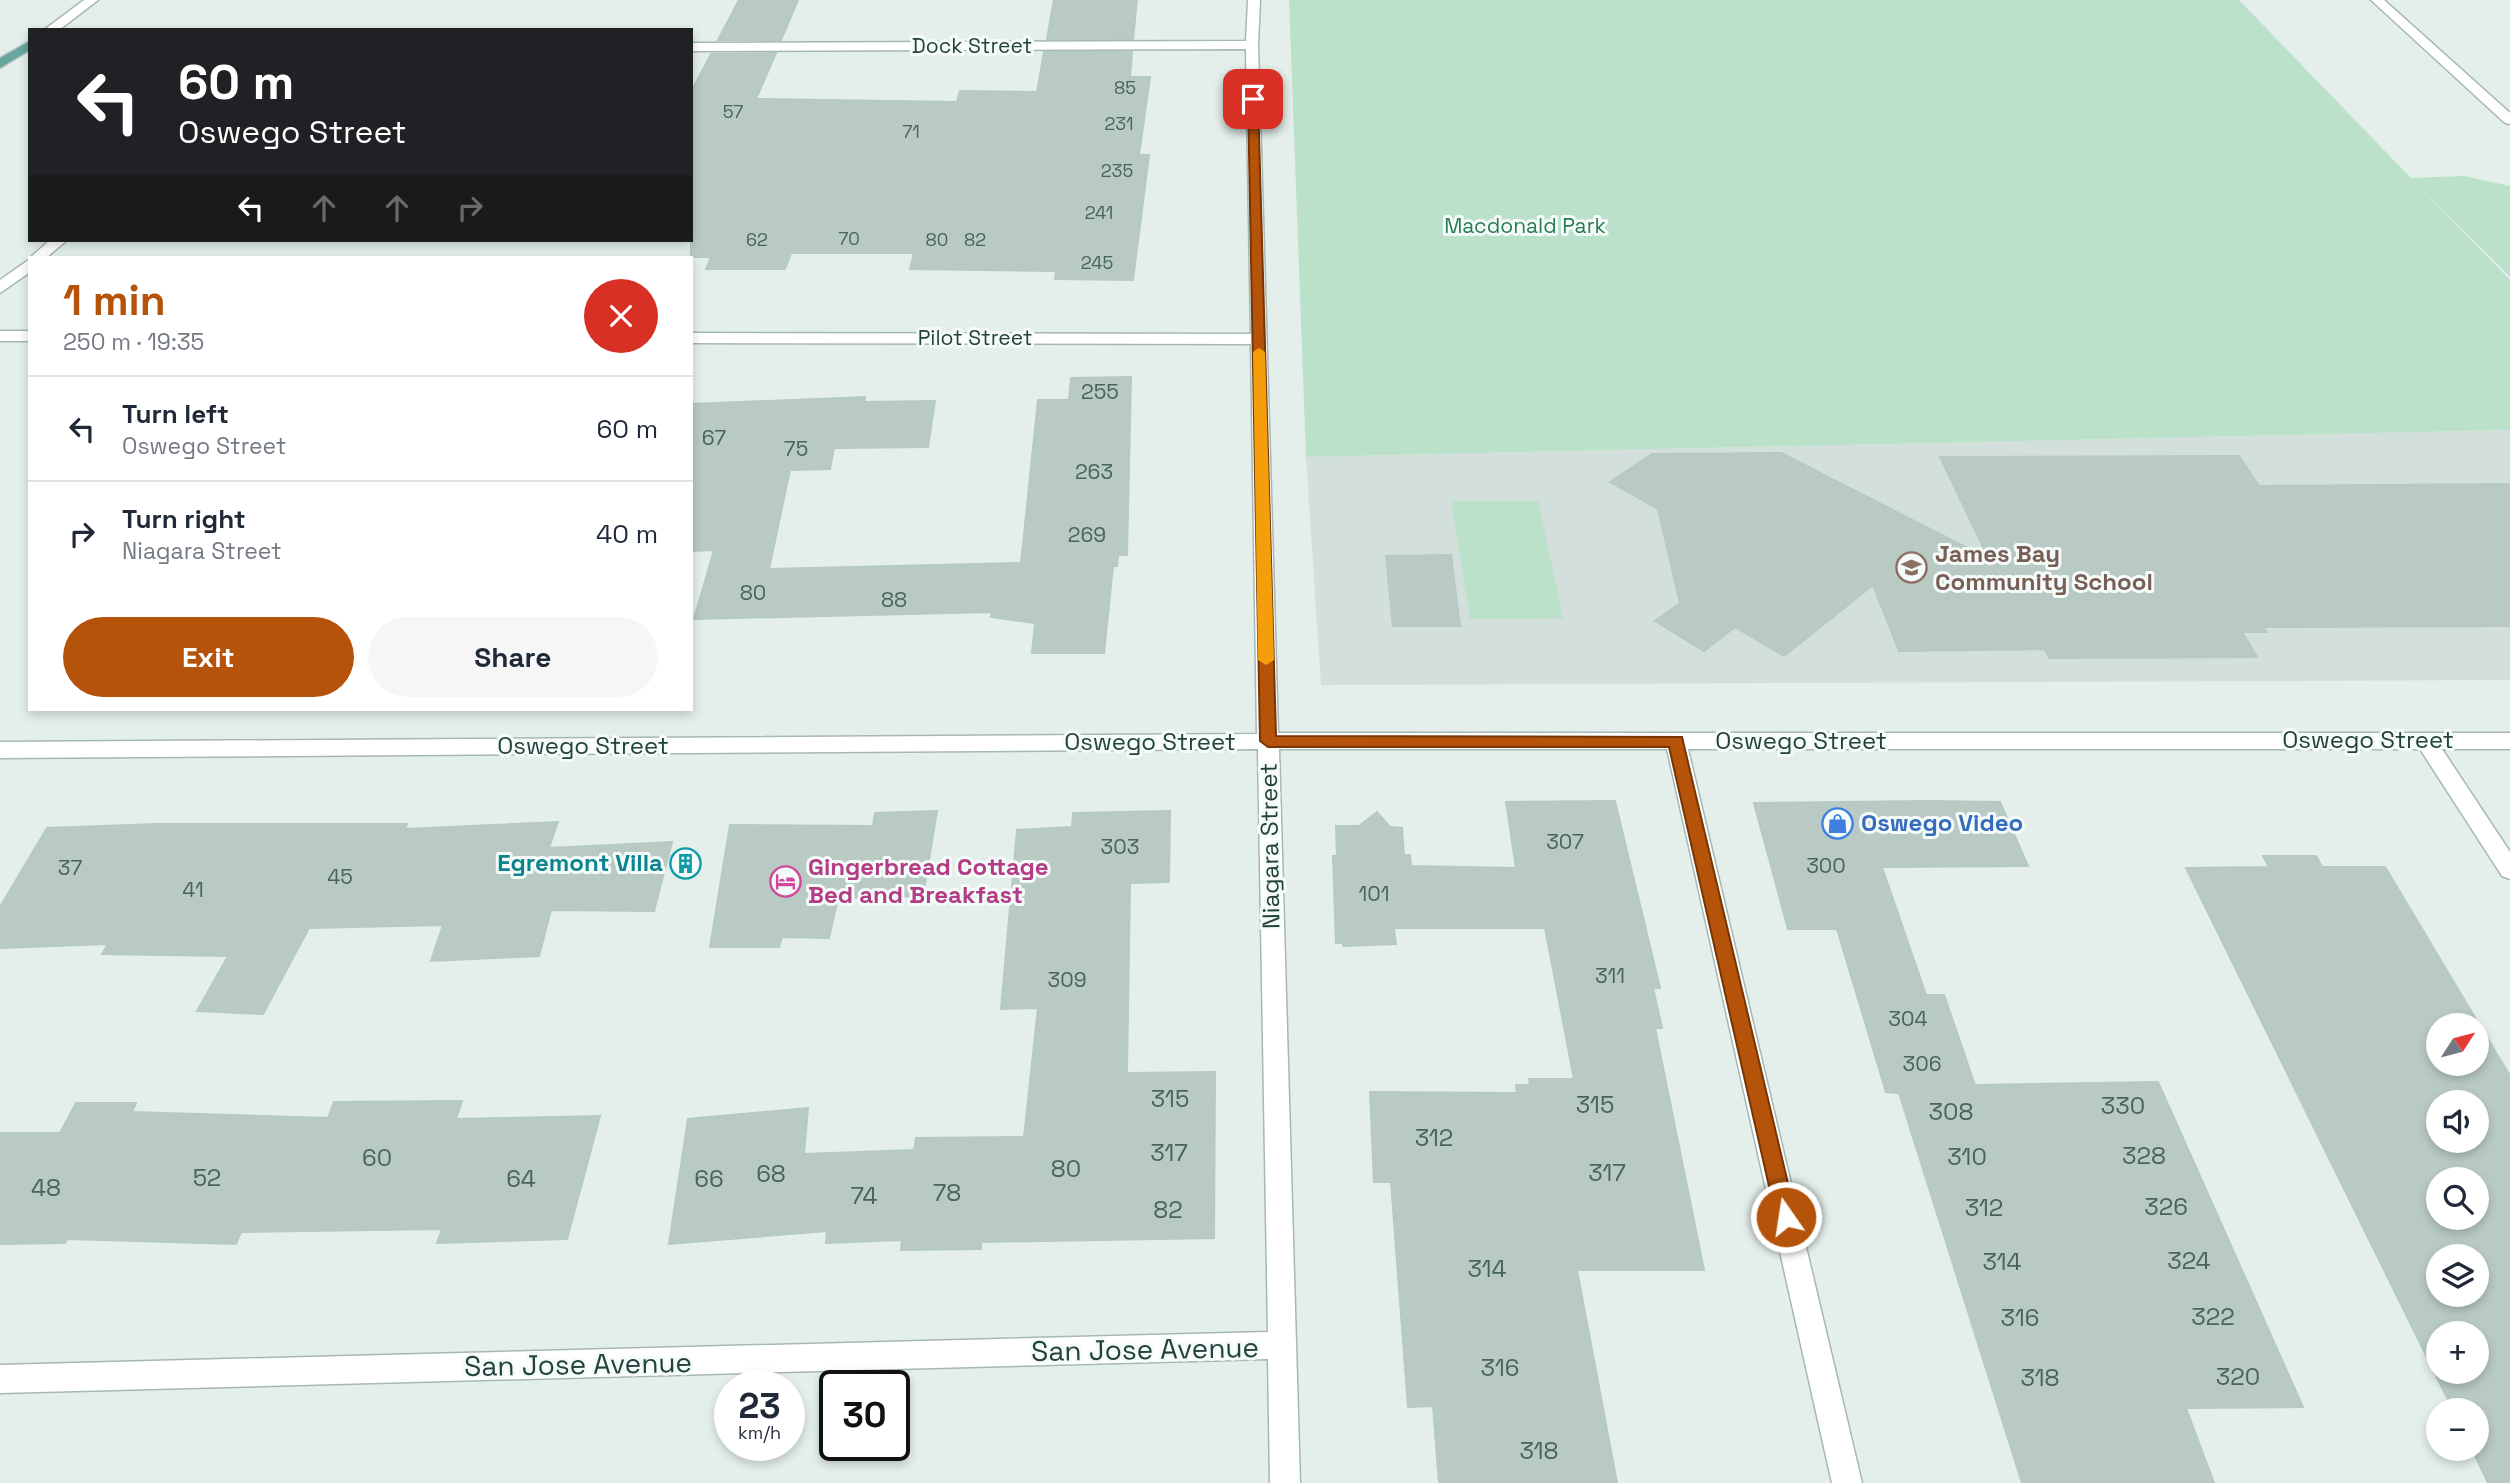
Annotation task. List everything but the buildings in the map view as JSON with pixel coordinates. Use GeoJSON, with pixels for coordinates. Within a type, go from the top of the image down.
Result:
{"type":"FeatureCollection","features":[{"type":"Feature","properties":{"kind":"main road"},"geometry":{"type":"LineString","coordinates":[[0,64],[28,46]]}},
{"type":"Feature","properties":{"kind":"street"},"geometry":{"type":"LineString","coordinates":[[53,28],[92,0]]}},
{"type":"Feature","properties":{"kind":"street","name":"Niagara Street"},"geometry":{"type":"LineString","coordinates":[[1254,0],[1252,45],[1258,339],[1285,1483]]}},
{"type":"Feature","properties":{"kind":"street"},"geometry":{"type":"LineString","coordinates":[[2376,0],[2510,120]]}},
{"type":"Feature","properties":{"kind":"street","name":"Dock Street"},"geometry":{"type":"LineString","coordinates":[[693,47],[1252,45]]}},
{"type":"Feature","properties":{"kind":"street"},"geometry":{"type":"LineString","coordinates":[[39,256],[57,242]]}},
{"type":"Feature","properties":{"kind":"street"},"geometry":{"type":"LineString","coordinates":[[0,288],[28,266]]}},
{"type":"Feature","properties":{"kind":"street"},"geometry":{"type":"LineString","coordinates":[[0,336],[28,336]]}},
{"type":"Feature","properties":{"kind":"street","name":"Pilot Street"},"geometry":{"type":"LineString","coordinates":[[693,338],[1258,339]]}},
{"type":"Feature","properties":{"kind":"street"},"geometry":{"type":"LineString","coordinates":[[2425,740],[2510,870]]}},
{"type":"Feature","properties":{"kind":"street","name":"Oswego Street"},"geometry":{"type":"LineString","coordinates":[[0,750],[1268,741],[2510,741]]}},
{"type":"Feature","properties":{"kind":"street"},"geometry":{"type":"LineString","coordinates":[[1676,741],[1847,1483]]}},
{"type":"Feature","properties":{"kind":"street","name":"San Jose Avenue"},"geometry":{"type":"LineString","coordinates":[[0,1379],[1282,1345]]}},
{"type":"Feature","properties":{"kind":"shaded area","name":"James Bay Community School"},"geometry":{"type":"Polygon","coordinates":[[[2510,430],[2510,680],[1321,685],[1306,457],[2510,430]]]}},
{"type":"Feature","properties":{"kind":"green space","name":"Macdonald Park"},"geometry":{"type":"Polygon","coordinates":[[[1289,0],[2239,0],[2411,178],[2464,176],[2510,186],[2510,277],[2417,184],[2510,280],[2510,430],[1306,457],[1289,0]]]}},
{"type":"Feature","properties":{"kind":"green space"},"geometry":{"type":"Polygon","coordinates":[[[1451,501],[1538,501],[1563,618],[1470,619],[1451,501]]]}},
{"type":"Feature","properties":{"kind":"slow traffic"},"geometry":{"type":"LineString","coordinates":[[1259,352],[1266,660]]}},
{"type":"Feature","properties":{"kind":"place","name":"James Bay Community School"},"geometry":{"type":"Point","coordinates":[1912,568]}},
{"type":"Feature","properties":{"kind":"place","name":"Oswego Video"},"geometry":{"type":"Point","coordinates":[1838,823]}},
{"type":"Feature","properties":{"kind":"place","name":"Egremont Villa"},"geometry":{"type":"Point","coordinates":[686,863]}},
{"type":"Feature","properties":{"kind":"place","name":"Gingerbread Cottage Bed and Breakfast"},"geometry":{"type":"Point","coordinates":[785,881]}},
{"type":"Feature","properties":{"kind":"route"},"geometry":{"type":"LineString","coordinates":[[1253,99],[1268,741],[1676,741],[1786,1217]]}}]}
